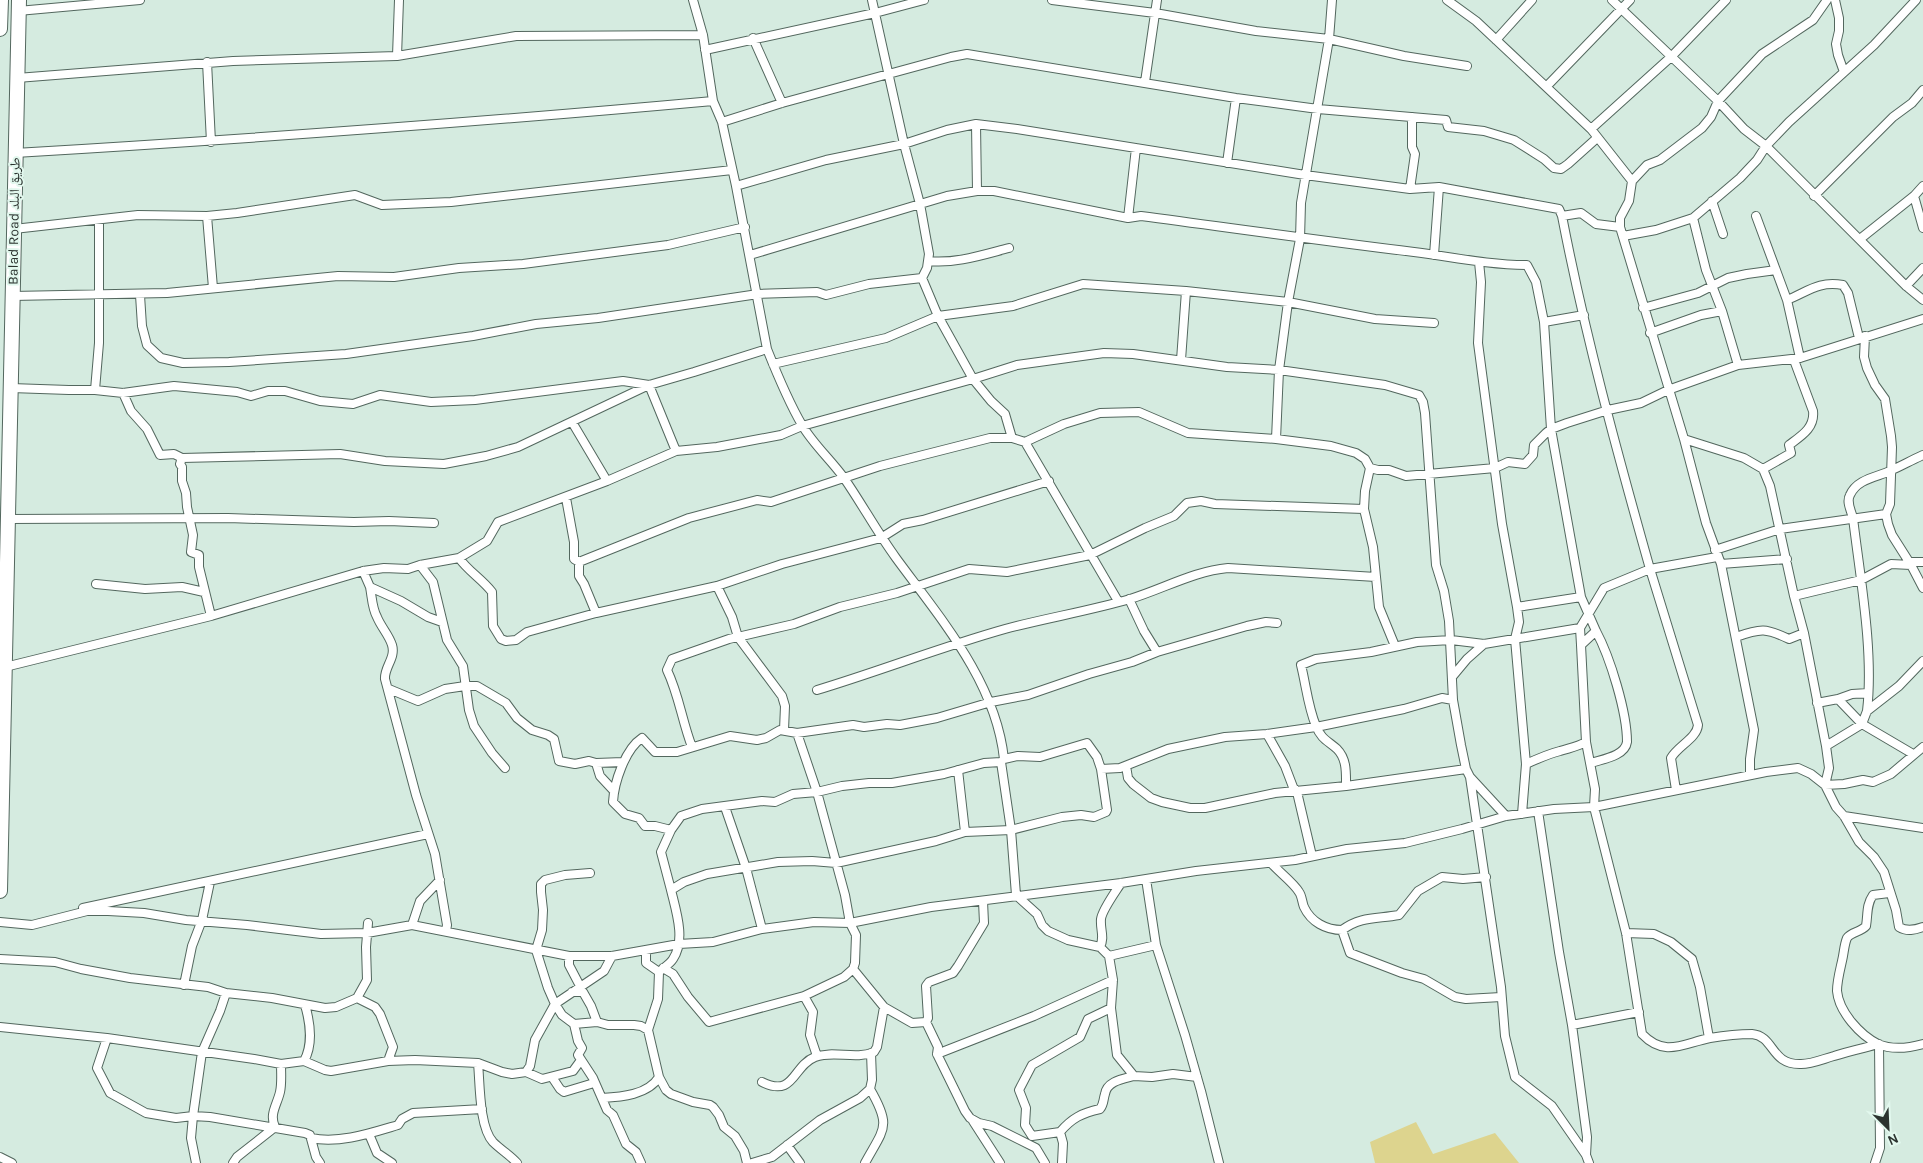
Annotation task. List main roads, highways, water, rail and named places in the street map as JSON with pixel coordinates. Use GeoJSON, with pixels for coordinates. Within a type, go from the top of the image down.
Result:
{"type":"FeatureCollection","features":[{"type":"Feature","properties":{"kind":"highway"},"geometry":{"type":"LineString","coordinates":[[0,29],[1,0]]}},
{"type":"Feature","properties":{"kind":"highway","name":"Balad Road طريق البلد"},"geometry":{"type":"LineString","coordinates":[[0,891],[18,6]]}}]}
